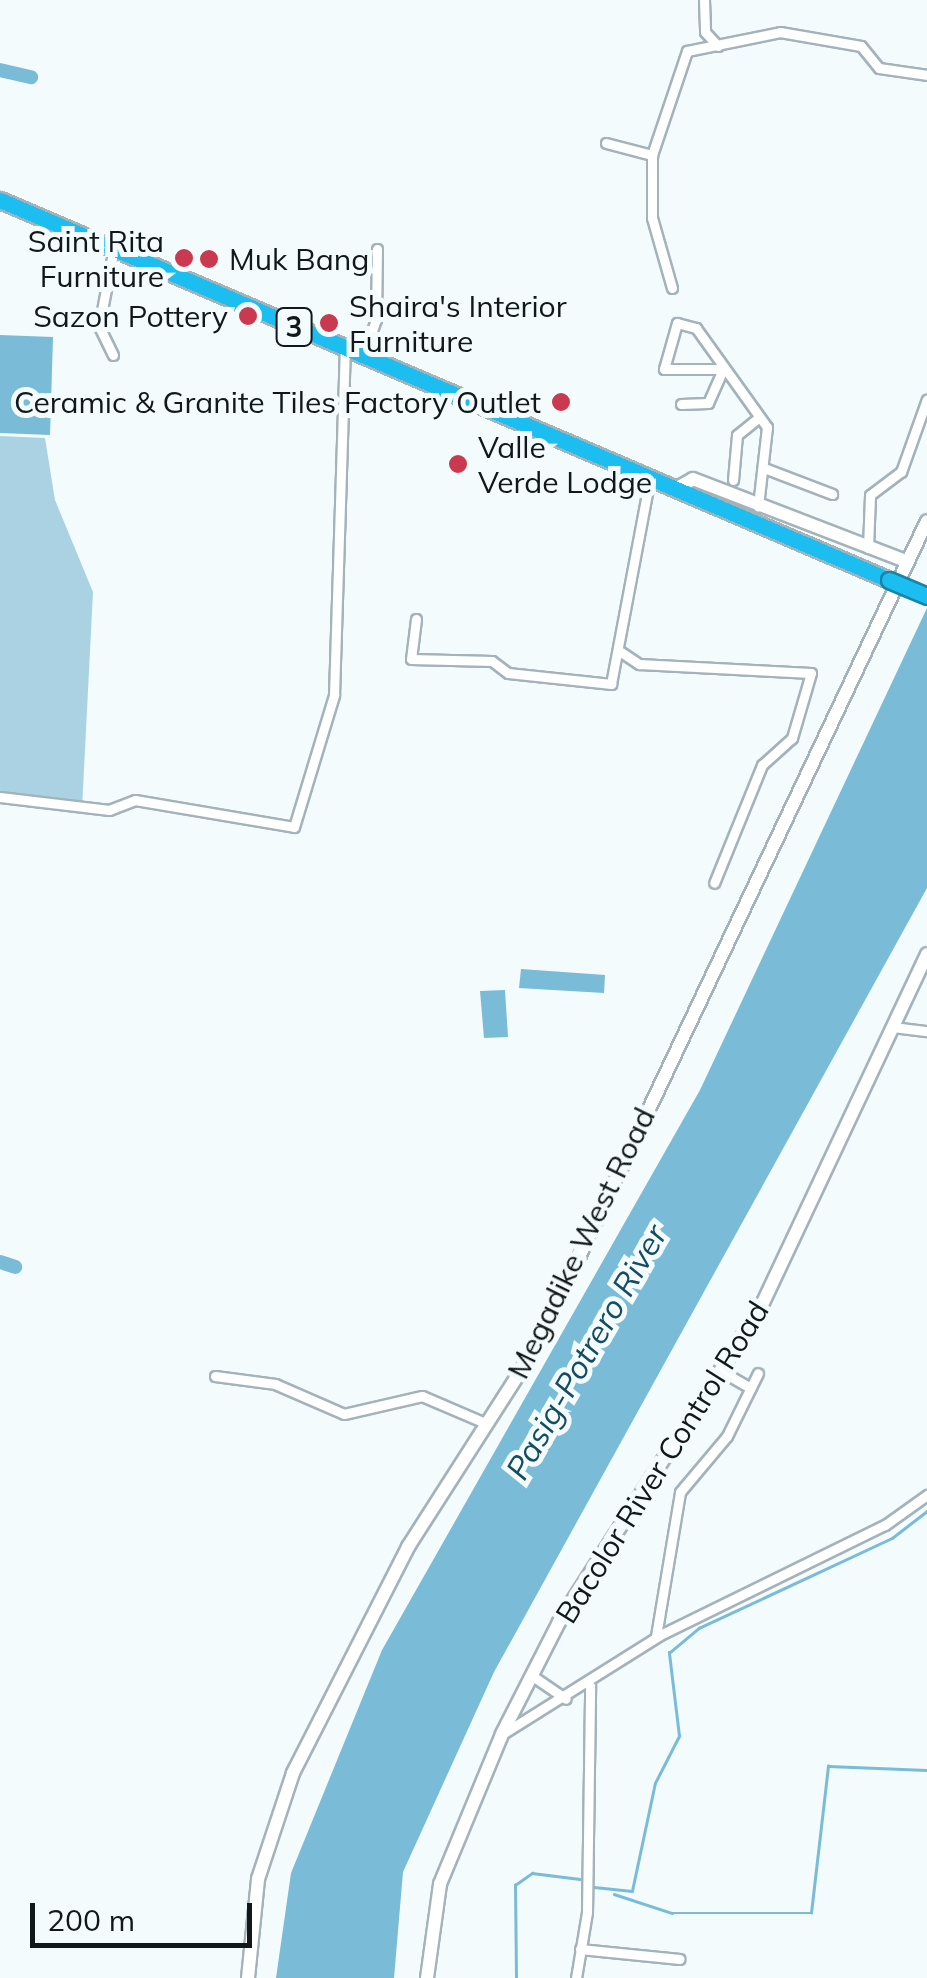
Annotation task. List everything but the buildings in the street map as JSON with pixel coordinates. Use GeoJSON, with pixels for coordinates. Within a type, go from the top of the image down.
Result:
{"type":"FeatureCollection","features":[{"type":"Feature","properties":{"kind":"highway","name":"3"},"geometry":{"type":"LineString","coordinates":[[0,200],[927,596]]}},
{"type":"Feature","properties":{"kind":"street"},"geometry":{"type":"LineString","coordinates":[[704,0],[705,32],[718,46]]}},
{"type":"Feature","properties":{"kind":"street"},"geometry":{"type":"LineString","coordinates":[[672,288],[652,218],[652,155],[686,51],[780,32],[862,46],[879,68],[927,75]]}},
{"type":"Feature","properties":{"kind":"street"},"geometry":{"type":"LineString","coordinates":[[606,143],[652,155]]}},
{"type":"Feature","properties":{"kind":"street"},"geometry":{"type":"LineString","coordinates":[[113,355],[100,326],[114,248]]}},
{"type":"Feature","properties":{"kind":"street"},"geometry":{"type":"LineString","coordinates":[[363,356],[376,320],[377,248]]}},
{"type":"Feature","properties":{"kind":"street"},"geometry":{"type":"LineString","coordinates":[[722,370],[664,369],[676,323],[696,328],[769,436],[758,509]]}},
{"type":"Feature","properties":{"kind":"street"},"geometry":{"type":"LineString","coordinates":[[0,797],[109,810],[135,800],[294,827],[334,696],[345,348]]}},
{"type":"Feature","properties":{"kind":"street"},"geometry":{"type":"LineString","coordinates":[[680,404],[712,400],[722,370]]}},
{"type":"Feature","properties":{"kind":"street"},"geometry":{"type":"LineString","coordinates":[[868,548],[870,495],[901,472],[927,399]]}},
{"type":"Feature","properties":{"kind":"street"},"geometry":{"type":"LineString","coordinates":[[732,480],[737,435],[759,417]]}},
{"type":"Feature","properties":{"kind":"street"},"geometry":{"type":"LineString","coordinates":[[764,468],[832,494]]}},
{"type":"Feature","properties":{"kind":"street"},"geometry":{"type":"LineString","coordinates":[[416,619],[410,659],[492,661],[508,672],[611,684],[620,652],[629,550],[650,476]]}},
{"type":"Feature","properties":{"kind":"street"},"geometry":{"type":"LineString","coordinates":[[677,488],[693,479],[758,509],[908,562]]}},
{"type":"Feature","properties":{"kind":"street","name":"Megadike West Road"},"geometry":{"type":"LineString","coordinates":[[248,1978],[258,1879],[292,1772],[408,1548],[538,1344],[927,521]]}},
{"type":"Feature","properties":{"kind":"street"},"geometry":{"type":"LineString","coordinates":[[620,652],[639,664],[811,673],[792,738],[762,764],[714,883]]}},
{"type":"Feature","properties":{"kind":"street","name":"Bacolor River Control Road"},"geometry":{"type":"LineString","coordinates":[[427,1978],[440,1884],[502,1734],[532,1675],[778,1276],[927,954]]}},
{"type":"Feature","properties":{"kind":"street"},"geometry":{"type":"LineString","coordinates":[[893,1027],[927,1031]]}},
{"type":"Feature","properties":{"kind":"street"},"geometry":{"type":"LineString","coordinates":[[721,1371],[750,1388]]}},
{"type":"Feature","properties":{"kind":"street"},"geometry":{"type":"LineString","coordinates":[[654,1641],[680,1492],[727,1436],[758,1373]]}},
{"type":"Feature","properties":{"kind":"street"},"geometry":{"type":"LineString","coordinates":[[215,1376],[275,1384],[344,1414],[422,1396],[485,1424]]}},
{"type":"Feature","properties":{"kind":"street"},"geometry":{"type":"LineString","coordinates":[[502,1734],[590,1686],[654,1641],[927,1495]]}},
{"type":"Feature","properties":{"kind":"street"},"geometry":{"type":"LineString","coordinates":[[532,1675],[566,1699]]}},
{"type":"Feature","properties":{"kind":"street"},"geometry":{"type":"LineString","coordinates":[[576,1978],[590,1686]]}},
{"type":"Feature","properties":{"kind":"street"},"geometry":{"type":"LineString","coordinates":[[580,1949],[680,1959]]}},
{"type":"Feature","properties":{"kind":"shaded area"},"geometry":{"type":"Polygon","coordinates":[[[0,436],[45,438],[55,500],[93,592],[82,809],[0,795],[0,436]]]}},
{"type":"Feature","properties":{"kind":"water"},"geometry":{"type":"Polygon","coordinates":[[[0,335],[53,337],[50,435],[0,433],[0,335]]]}},
{"type":"Feature","properties":{"kind":"water","name":"Pasig-Potrero River"},"geometry":{"type":"Polygon","coordinates":[[[927,608],[927,888],[494,1672],[403,1872],[394,1978],[276,1978],[291,1873],[382,1650],[700,1090],[927,608]]]}},
{"type":"Feature","properties":{"kind":"water"},"geometry":{"type":"Polygon","coordinates":[[[521,969],[605,975],[604,993],[519,988],[521,969]]]}},
{"type":"Feature","properties":{"kind":"water"},"geometry":{"type":"Polygon","coordinates":[[[505,990],[508,1037],[484,1038],[480,991],[505,990]]]}},
{"type":"Feature","properties":{"kind":"waterway"},"geometry":{"type":"LineString","coordinates":[[0,70],[31,77]]}},
{"type":"Feature","properties":{"kind":"waterway"},"geometry":{"type":"LineString","coordinates":[[0,1262],[15,1267]]}},
{"type":"Feature","properties":{"kind":"waterway"},"geometry":{"type":"LineString","coordinates":[[594,1887],[632,1891],[655,1783],[679,1736],[669,1653],[699,1628],[892,1538],[927,1511]]}},
{"type":"Feature","properties":{"kind":"waterway"},"geometry":{"type":"LineString","coordinates":[[614,1894],[672,1913],[811,1913],[828,1766],[927,1770]]}},
{"type":"Feature","properties":{"kind":"waterway"},"geometry":{"type":"LineString","coordinates":[[516,1978],[515,1885],[532,1873],[580,1879]]}},
{"type":"Feature","properties":{"kind":"place","name":"Saint Rita Furniture"},"geometry":{"type":"Point","coordinates":[184,258]}},
{"type":"Feature","properties":{"kind":"place","name":"Muk Bang"},"geometry":{"type":"Point","coordinates":[209,259]}},
{"type":"Feature","properties":{"kind":"place","name":"Sazon Pottery"},"geometry":{"type":"Point","coordinates":[248,316]}},
{"type":"Feature","properties":{"kind":"place","name":"Shaira's Interior Furniture"},"geometry":{"type":"Point","coordinates":[329,323]}},
{"type":"Feature","properties":{"kind":"place","name":"Ceramic & Granite Tiles Factory Outlet"},"geometry":{"type":"Point","coordinates":[561,402]}},
{"type":"Feature","properties":{"kind":"place","name":"Valle Verde Lodge"},"geometry":{"type":"Point","coordinates":[458,464]}}]}
